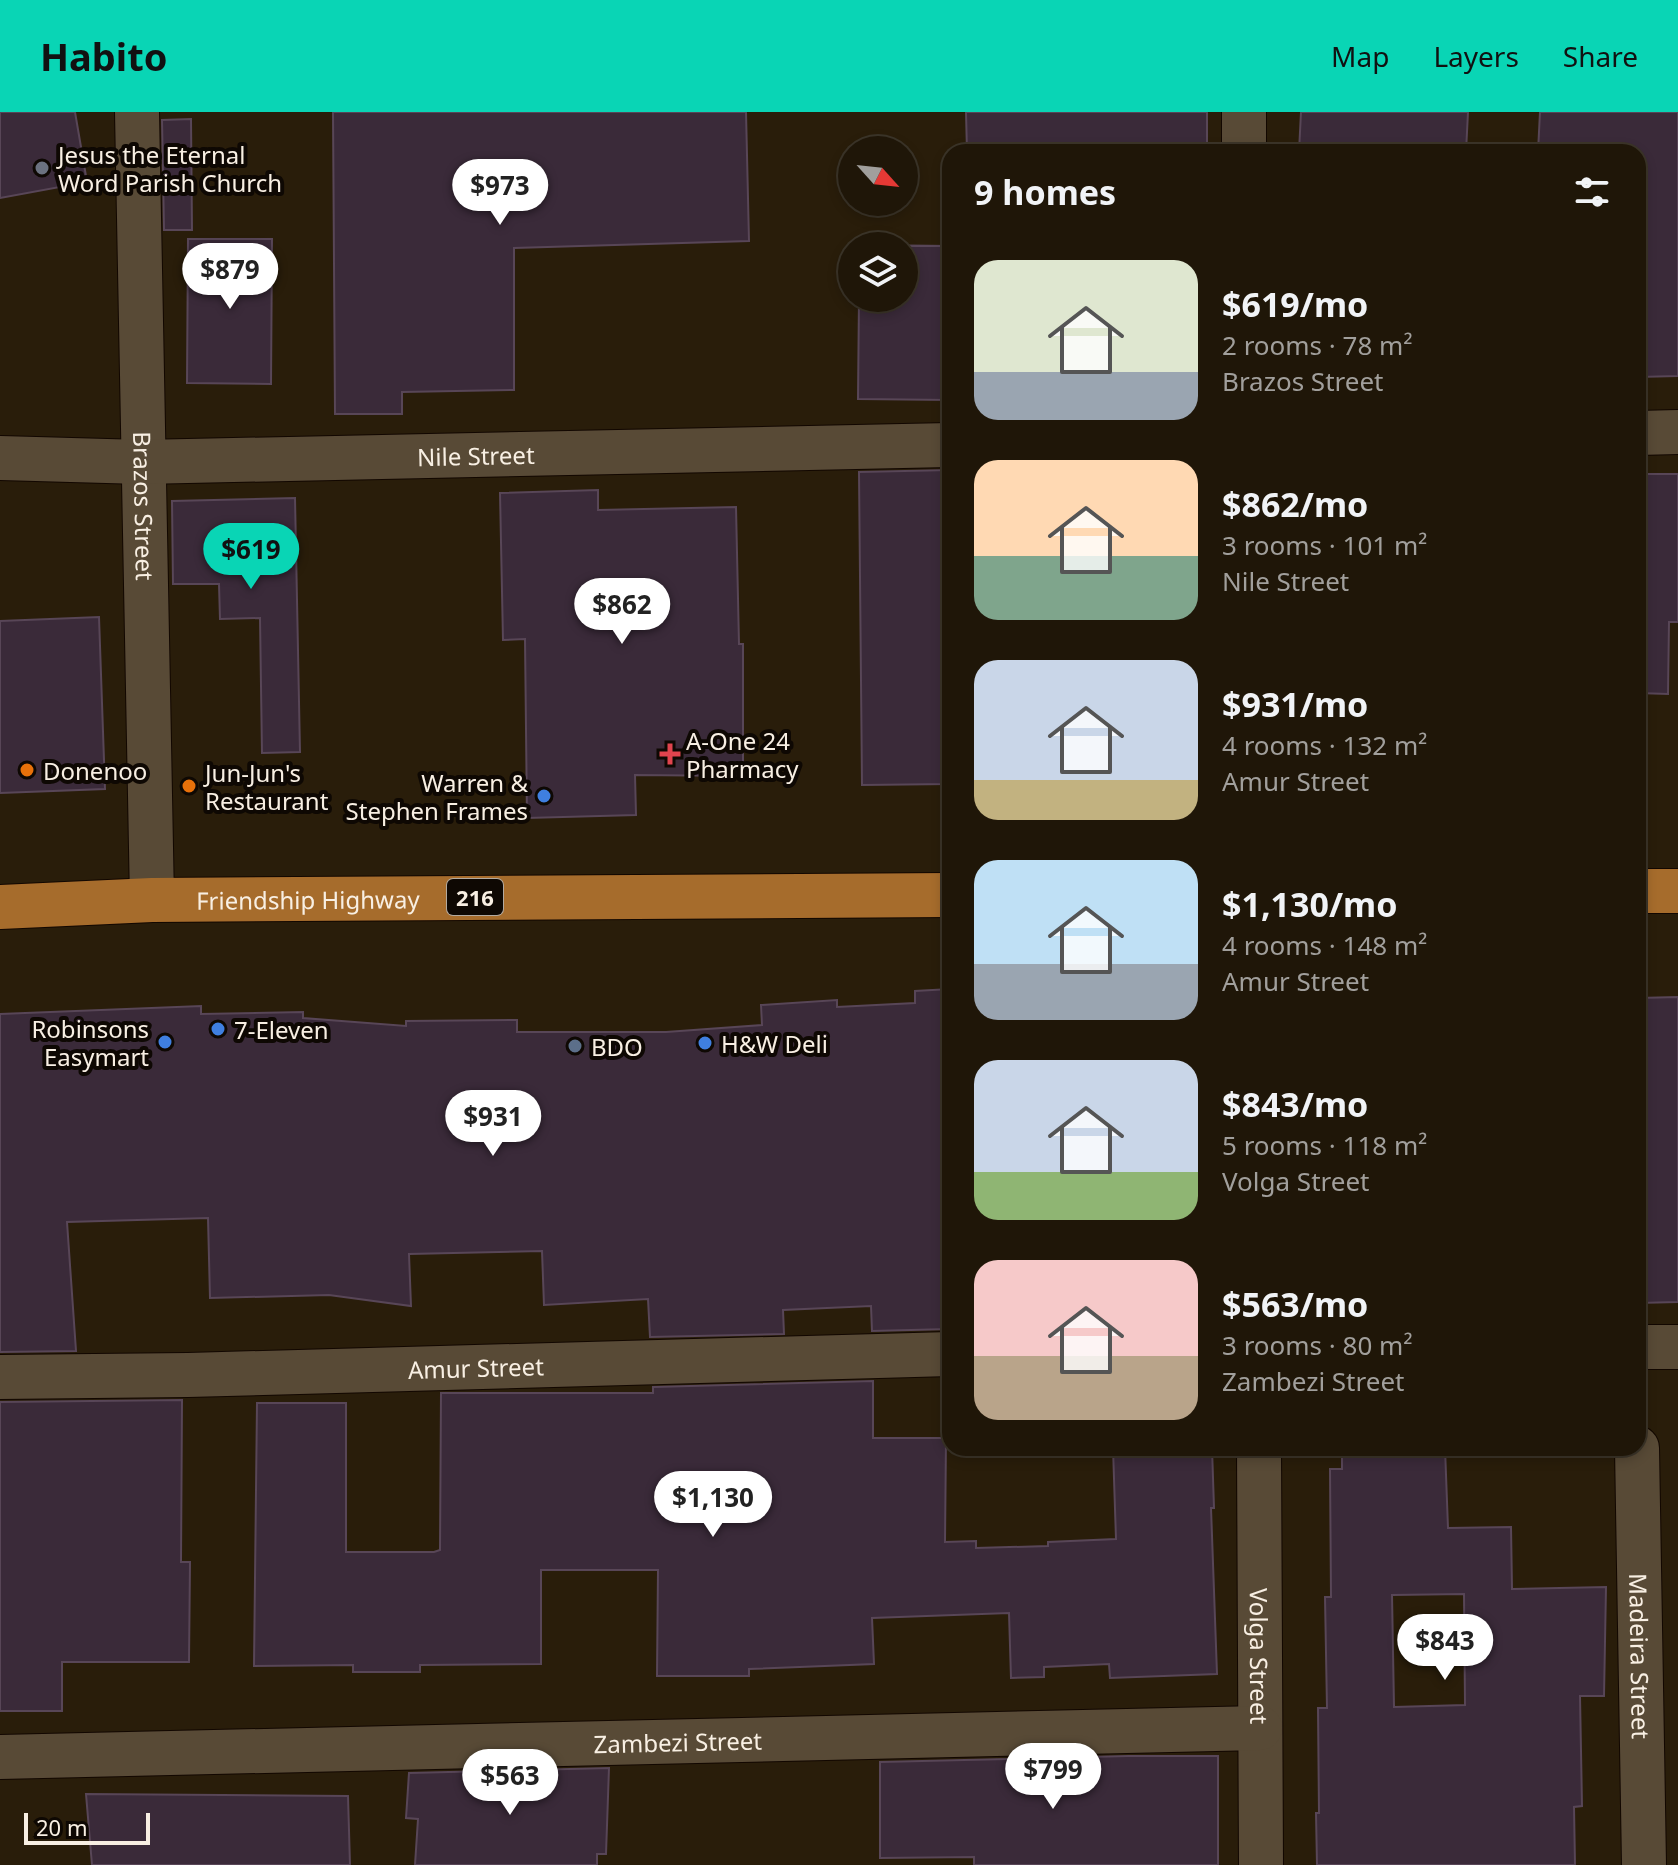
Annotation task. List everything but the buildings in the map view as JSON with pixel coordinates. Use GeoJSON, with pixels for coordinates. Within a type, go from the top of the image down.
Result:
{"type":"FeatureCollection","features":[{"type":"Feature","properties":{"kind":"main road"},"geometry":{"type":"LineString","coordinates":[[1646,891],[1678,891]]}},
{"type":"Feature","properties":{"kind":"main road","name":"Friendship Highway"},"geometry":{"type":"LineString","coordinates":[[0,907],[152,900],[942,895]]}},
{"type":"Feature","properties":{"kind":"street","name":"Brazos Street"},"geometry":{"type":"LineString","coordinates":[[137,112],[152,900]]}},
{"type":"Feature","properties":{"kind":"street"},"geometry":{"type":"LineString","coordinates":[[1244,112],[1244,144]]}},
{"type":"Feature","properties":{"kind":"street"},"geometry":{"type":"LineString","coordinates":[[1646,433],[1678,432]]}},
{"type":"Feature","properties":{"kind":"street","name":"Nile Street"},"geometry":{"type":"LineString","coordinates":[[0,458],[142,462],[942,445]]}},
{"type":"Feature","properties":{"kind":"street"},"geometry":{"type":"LineString","coordinates":[[1646,1347],[1678,1347]]}},
{"type":"Feature","properties":{"kind":"street","name":"Amur Street"},"geometry":{"type":"LineString","coordinates":[[0,1377],[188,1375],[942,1354]]}},
{"type":"Feature","properties":{"kind":"street","name":"Volga Street"},"geometry":{"type":"LineString","coordinates":[[1259,1456],[1261,1865]]}},
{"type":"Feature","properties":{"kind":"street","name":"Madeira Street"},"geometry":{"type":"LineString","coordinates":[[1637,1456],[1644,1865]]}},
{"type":"Feature","properties":{"kind":"street","name":"Zambezi Street"},"geometry":{"type":"LineString","coordinates":[[0,1757],[1260,1728]]}},
{"type":"Feature","properties":{"kind":"place","name":"Jesus the Eternal Word Parish Church"},"geometry":{"type":"Point","coordinates":[42,168]}},
{"type":"Feature","properties":{"kind":"place","name":"A-One 24 Pharmacy"},"geometry":{"type":"Point","coordinates":[670,754]}},
{"type":"Feature","properties":{"kind":"place","name":"Donenoo"},"geometry":{"type":"Point","coordinates":[27,770]}},
{"type":"Feature","properties":{"kind":"place","name":"Jun-Jun's Restaurant"},"geometry":{"type":"Point","coordinates":[189,786]}},
{"type":"Feature","properties":{"kind":"place","name":"Warren & Stephen Frames"},"geometry":{"type":"Point","coordinates":[544,796]}},
{"type":"Feature","properties":{"kind":"place","name":"7-Eleven"},"geometry":{"type":"Point","coordinates":[218,1029]}},
{"type":"Feature","properties":{"kind":"place","name":"Robinsons Easymart"},"geometry":{"type":"Point","coordinates":[165,1042]}},
{"type":"Feature","properties":{"kind":"place","name":"H&W Deli"},"geometry":{"type":"Point","coordinates":[705,1043]}},
{"type":"Feature","properties":{"kind":"place","name":"BDO"},"geometry":{"type":"Point","coordinates":[575,1046]}}]}
